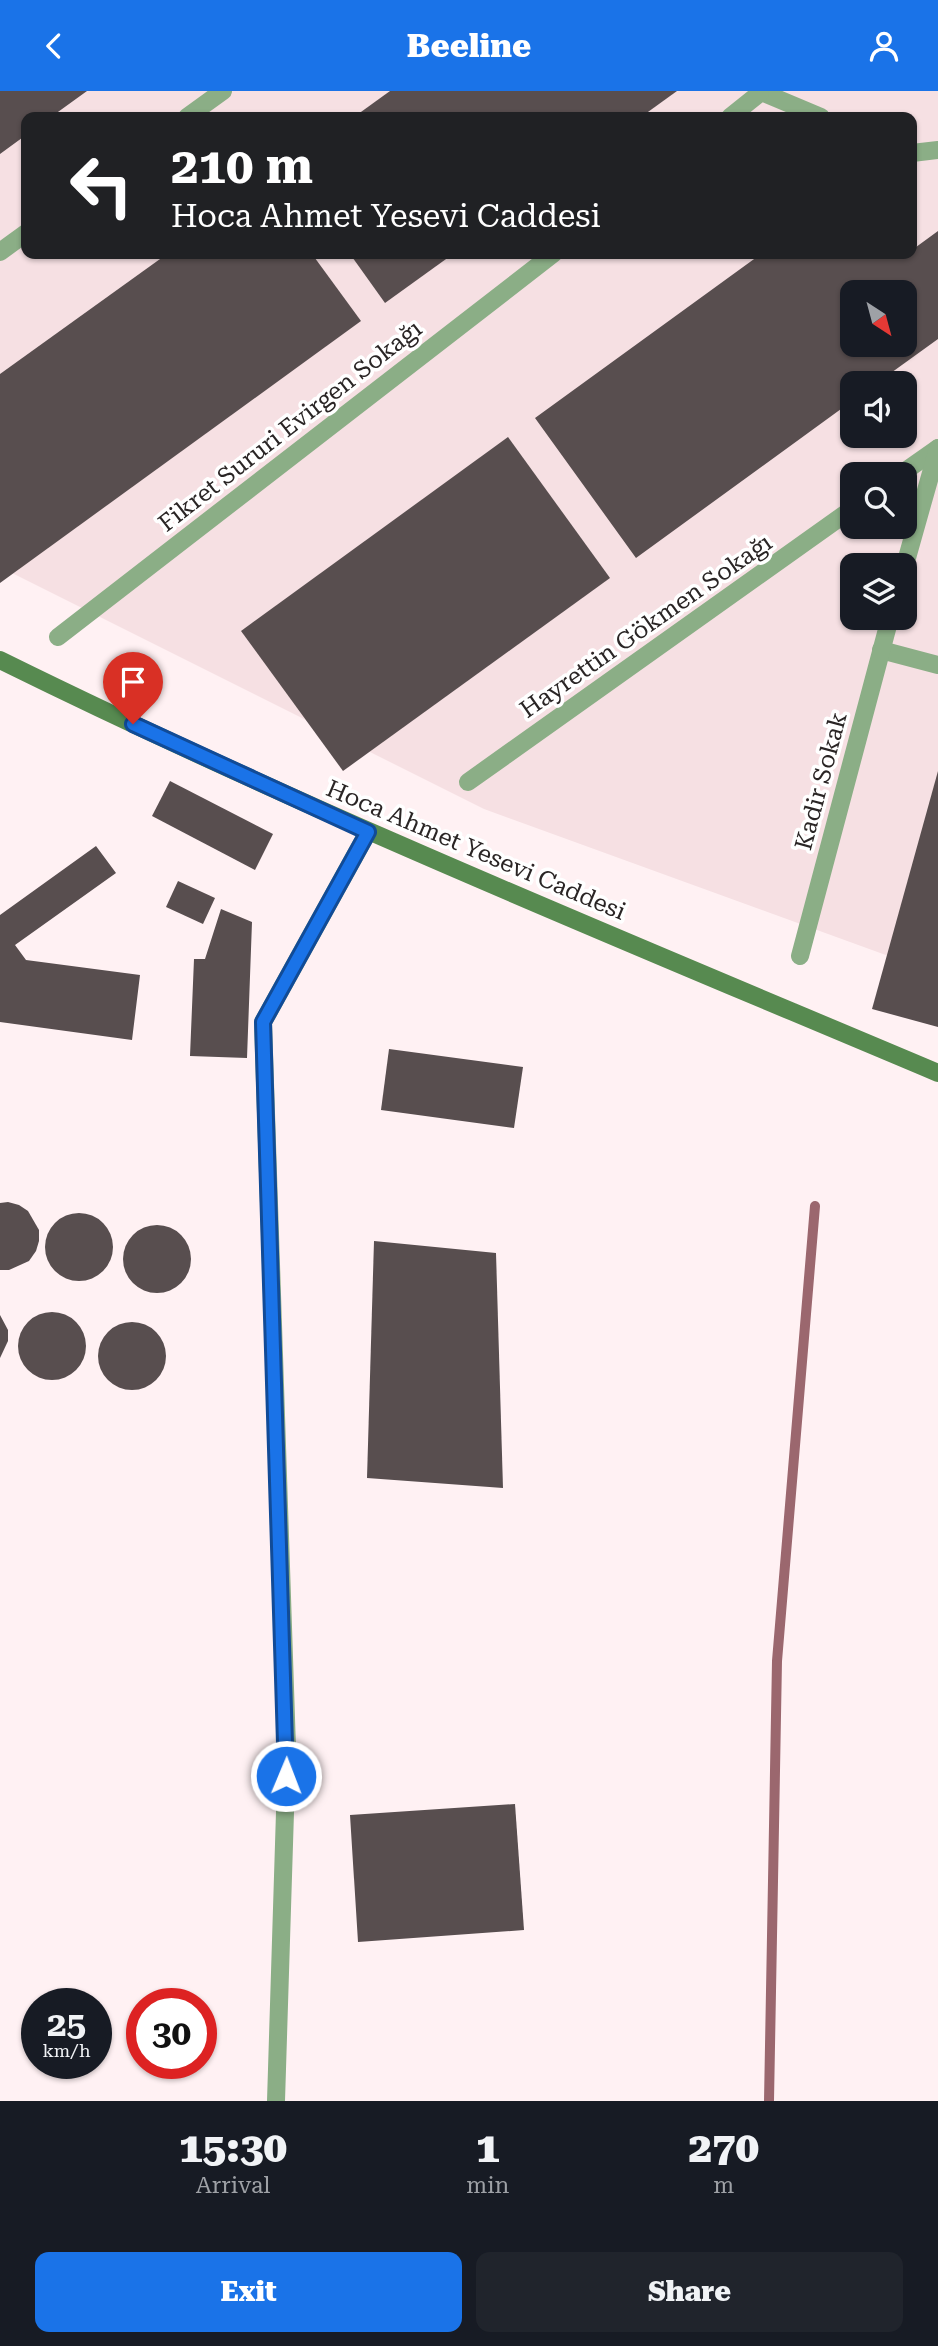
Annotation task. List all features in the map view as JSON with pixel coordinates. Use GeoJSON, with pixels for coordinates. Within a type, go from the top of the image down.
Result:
{"type":"FeatureCollection","features":[{"type":"Feature","properties":{"kind":"street"},"geometry":{"type":"LineString","coordinates":[[194,112],[223,91]]}},
{"type":"Feature","properties":{"kind":"street"},"geometry":{"type":"LineString","coordinates":[[736,112],[760,92],[809,112]]}},
{"type":"Feature","properties":{"kind":"street"},"geometry":{"type":"LineString","coordinates":[[917,152],[938,149]]}},
{"type":"Feature","properties":{"kind":"street"},"geometry":{"type":"LineString","coordinates":[[0,252],[21,237]]}},
{"type":"Feature","properties":{"kind":"street","name":"Fikret Sururi Evirgen Sokağı"},"geometry":{"type":"LineString","coordinates":[[58,637],[547,259]]}},
{"type":"Feature","properties":{"kind":"street"},"geometry":{"type":"LineString","coordinates":[[917,463],[938,448]]}},
{"type":"Feature","properties":{"kind":"street"},"geometry":{"type":"LineString","coordinates":[[908,553],[938,448]]}},
{"type":"Feature","properties":{"kind":"street","name":"Hayrettin Gökmen Sokağı"},"geometry":{"type":"LineString","coordinates":[[468,782],[840,518]]}},
{"type":"Feature","properties":{"kind":"street","name":"Kadir Sokak"},"geometry":{"type":"LineString","coordinates":[[800,956],[887,630]]}},
{"type":"Feature","properties":{"kind":"street"},"geometry":{"type":"LineString","coordinates":[[881,650],[938,665]]}},
{"type":"Feature","properties":{"kind":"street","name":"Hoca Ahmet Yesevi Caddesi"},"geometry":{"type":"LineString","coordinates":[[0,660],[368,832],[938,1073]]}},
{"type":"Feature","properties":{"kind":"street"},"geometry":{"type":"LineString","coordinates":[[276,2101],[287,1748],[263,1022],[368,832]]}},
{"type":"Feature","properties":{"kind":"shaded area"},"geometry":{"type":"Polygon","coordinates":[[[0,91],[938,91],[938,974],[484,809],[0,567],[0,91]]]}},
{"type":"Feature","properties":{"kind":"building"},"geometry":{"type":"Polygon","coordinates":[[[0,91],[87,91],[58,112],[21,112],[21,139],[0,154],[0,91]]]}},
{"type":"Feature","properties":{"kind":"building"},"geometry":{"type":"Polygon","coordinates":[[[390,91],[677,91],[648,112],[361,112],[390,91]]]}},
{"type":"Feature","properties":{"kind":"building"},"geometry":{"type":"Polygon","coordinates":[[[938,231],[938,339],[917,354],[917,280],[840,280],[840,357],[913,357],[894,371],[840,371],[840,410],[636,558],[535,418],[754,259],[917,259],[917,246],[938,231]]]}},
{"type":"Feature","properties":{"kind":"building"},"geometry":{"type":"Polygon","coordinates":[[[160,259],[316,259],[361,321],[0,583],[0,374],[160,259]]]}},
{"type":"Feature","properties":{"kind":"building"},"geometry":{"type":"Polygon","coordinates":[[[354,259],[446,259],[385,303],[354,259]]]}},
{"type":"Feature","properties":{"kind":"building"},"geometry":{"type":"Polygon","coordinates":[[[508,437],[610,578],[343,771],[241,631],[508,437]]]}},
{"type":"Feature","properties":{"kind":"building"},"geometry":{"type":"Polygon","coordinates":[[[938,771],[938,1027],[872,1009],[938,771]]]}},
{"type":"Feature","properties":{"kind":"building"},"geometry":{"type":"Polygon","coordinates":[[[170,781],[273,834],[255,870],[152,816],[170,781]]]}},
{"type":"Feature","properties":{"kind":"building"},"geometry":{"type":"Polygon","coordinates":[[[96,846],[116,873],[15,945],[26,960],[140,975],[132,1040],[0,1022],[0,915],[96,846]]]}},
{"type":"Feature","properties":{"kind":"building"},"geometry":{"type":"Polygon","coordinates":[[[178,881],[215,898],[203,924],[166,907],[178,881]]]}},
{"type":"Feature","properties":{"kind":"building"},"geometry":{"type":"Polygon","coordinates":[[[221,909],[252,922],[247,1058],[190,1056],[194,959],[205,959],[221,909]]]}},
{"type":"Feature","properties":{"kind":"building"},"geometry":{"type":"Polygon","coordinates":[[[389,1049],[523,1067],[514,1128],[381,1110],[389,1049]]]}},
{"type":"Feature","properties":{"kind":"building"},"geometry":{"type":"Polygon","coordinates":[[[8,1202],[28,1211],[39,1230],[39,1241],[29,1261],[9,1270],[0,1270],[0,1203],[8,1202]]]}},
{"type":"Feature","properties":{"kind":"building"},"geometry":{"type":"Polygon","coordinates":[[[79,1213],[92,1216],[103,1223],[110,1234],[113,1247],[110,1260],[103,1271],[92,1278],[79,1281],[66,1278],[55,1271],[48,1260],[45,1247],[48,1234],[55,1223],[66,1216],[79,1213]]]}},
{"type":"Feature","properties":{"kind":"building"},"geometry":{"type":"Polygon","coordinates":[[[157,1225],[170,1228],[181,1235],[188,1246],[191,1259],[188,1272],[181,1283],[170,1290],[157,1293],[144,1290],[133,1283],[126,1272],[123,1259],[126,1246],[133,1235],[144,1228],[157,1225]]]}},
{"type":"Feature","properties":{"kind":"building"},"geometry":{"type":"Polygon","coordinates":[[[374,1241],[496,1253],[503,1488],[367,1478],[374,1241]]]}},
{"type":"Feature","properties":{"kind":"building"},"geometry":{"type":"Polygon","coordinates":[[[52,1312],[65,1315],[76,1322],[83,1333],[86,1346],[83,1359],[76,1370],[65,1377],[52,1380],[39,1377],[28,1370],[21,1359],[18,1346],[21,1333],[28,1322],[39,1315],[52,1312]]]}},
{"type":"Feature","properties":{"kind":"building"},"geometry":{"type":"Polygon","coordinates":[[[0,1315],[8,1330],[8,1341],[0,1358],[0,1315]]]}},
{"type":"Feature","properties":{"kind":"building"},"geometry":{"type":"Polygon","coordinates":[[[132,1322],[145,1325],[156,1332],[163,1343],[166,1356],[163,1369],[156,1380],[145,1387],[132,1390],[119,1387],[108,1380],[101,1369],[98,1356],[101,1343],[108,1332],[119,1325],[132,1322]]]}},
{"type":"Feature","properties":{"kind":"building"},"geometry":{"type":"Polygon","coordinates":[[[515,1804],[524,1930],[358,1942],[350,1815],[515,1804]]]}},
{"type":"Feature","properties":{"kind":"waterway"},"geometry":{"type":"LineString","coordinates":[[769,2101],[777,1661],[815,1206]]}},
{"type":"Feature","properties":{"kind":"route"},"geometry":{"type":"LineString","coordinates":[[133,724],[368,832],[263,1022],[286,1776]]}}]}
